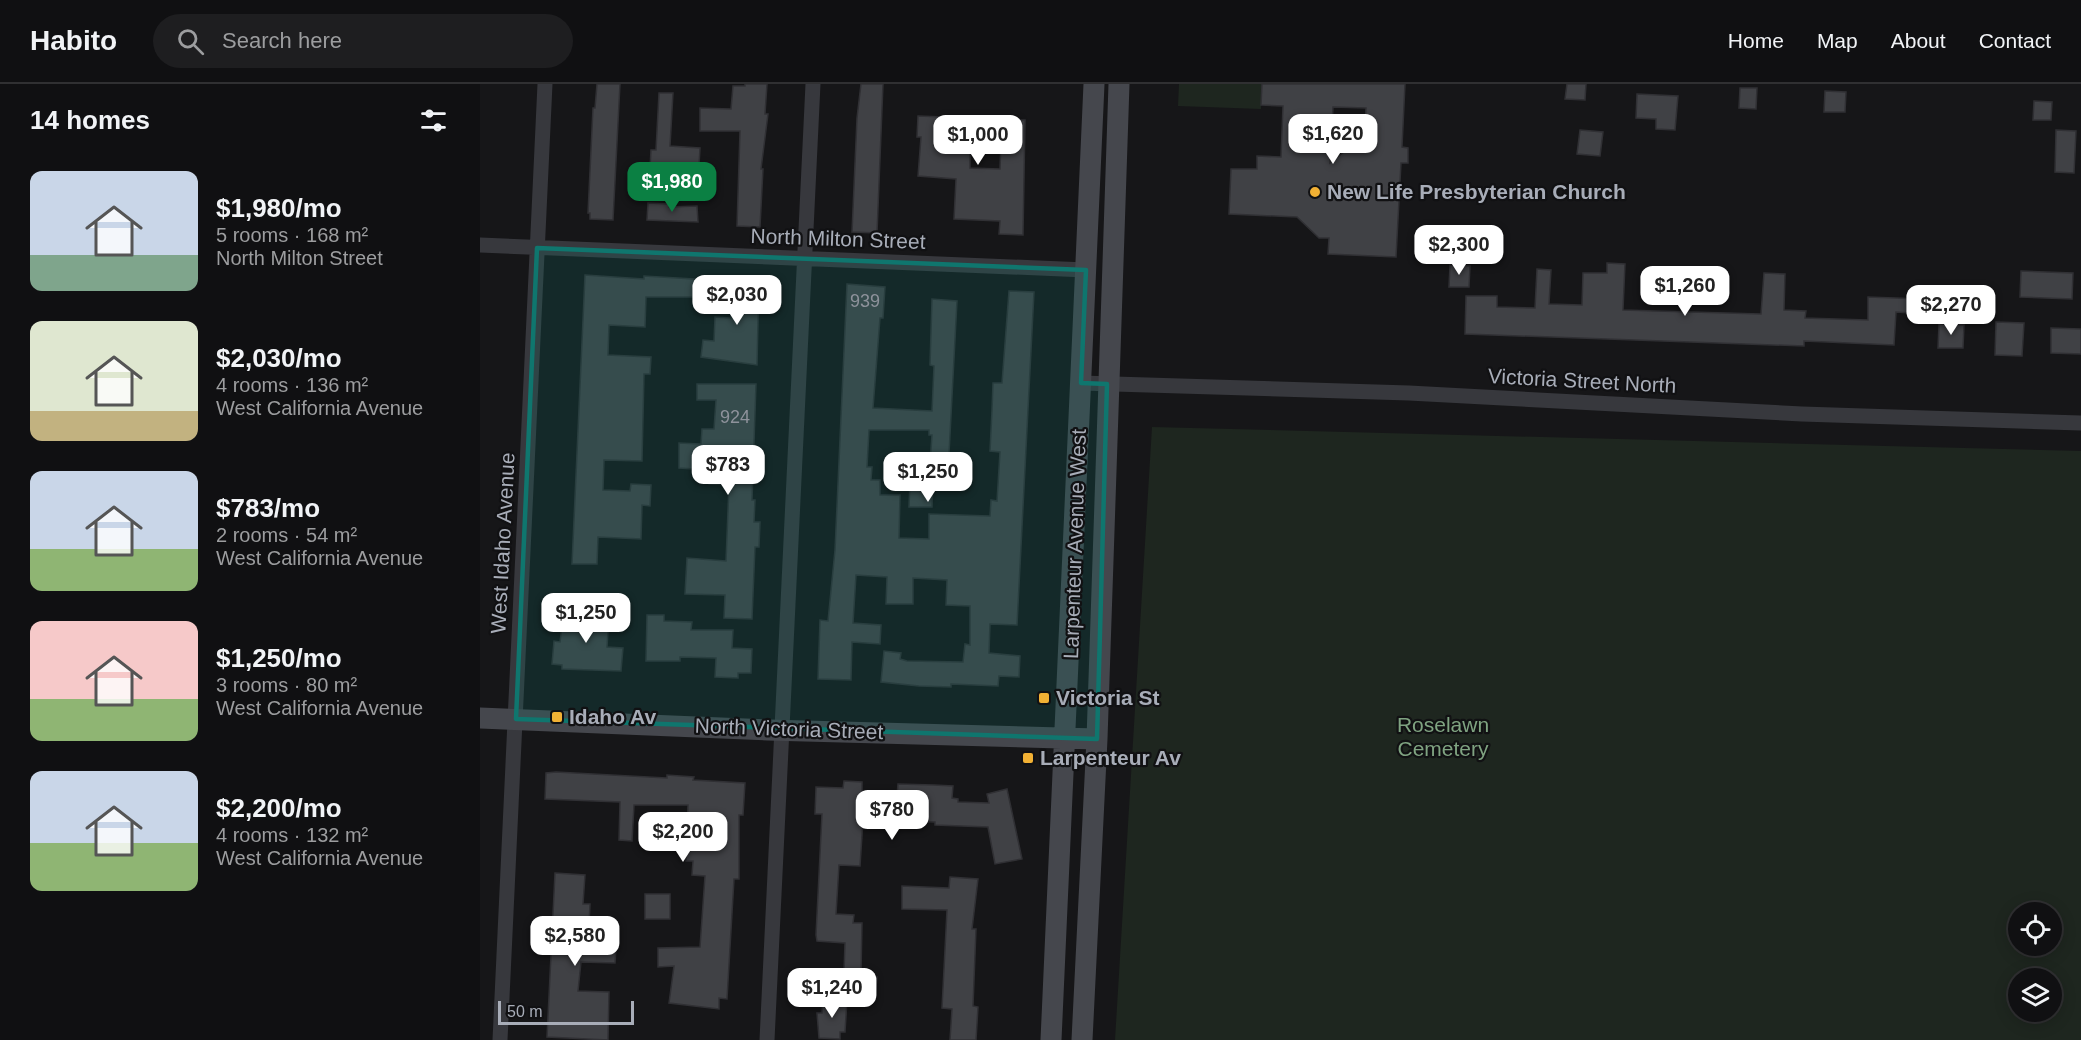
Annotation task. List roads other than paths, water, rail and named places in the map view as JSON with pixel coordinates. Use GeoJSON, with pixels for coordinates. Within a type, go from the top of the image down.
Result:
{"type":"FeatureCollection","features":[{"type":"Feature","properties":{"kind":"main road","name":"Larpenteur Avenue West"},"geometry":{"type":"LineString","coordinates":[[1051,1040],[1067,738],[1094,84]]}},
{"type":"Feature","properties":{"kind":"main road","name":"Larpenteur Avenue West"},"geometry":{"type":"LineString","coordinates":[[1083,1040],[1098,739],[1107,384],[1119,84]]}},
{"type":"Feature","properties":{"kind":"main road","name":"North Victoria Street"},"geometry":{"type":"LineString","coordinates":[[480,718],[1098,739]]}},
{"type":"Feature","properties":{"kind":"street","name":"West Idaho Avenue"},"geometry":{"type":"LineString","coordinates":[[500,1040],[545,84]]}},
{"type":"Feature","properties":{"kind":"street"},"geometry":{"type":"LineString","coordinates":[[767,1040],[813,84]]}},
{"type":"Feature","properties":{"kind":"street","name":"North Milton Street"},"geometry":{"type":"LineString","coordinates":[[480,245],[1086,270]]}},
{"type":"Feature","properties":{"kind":"street","name":"Victoria Street North"},"geometry":{"type":"LineString","coordinates":[[1081,383],[1409,393],[1802,414],[2081,423]]}},
{"type":"Feature","properties":{"kind":"place","name":"New Life Presbyterian Church"},"geometry":{"type":"Point","coordinates":[1315,192]}},
{"type":"Feature","properties":{"kind":"place","name":"Victoria St"},"geometry":{"type":"Point","coordinates":[1044,698]}},
{"type":"Feature","properties":{"kind":"place","name":"Idaho Av"},"geometry":{"type":"Point","coordinates":[557,717]}},
{"type":"Feature","properties":{"kind":"place","name":"Larpenteur Av"},"geometry":{"type":"Point","coordinates":[1028,758]}},
{"type":"Feature","properties":{"kind":"park label","name":"Roselawn Cemetery"},"geometry":{"type":"Point","coordinates":[1443,737]}}]}
